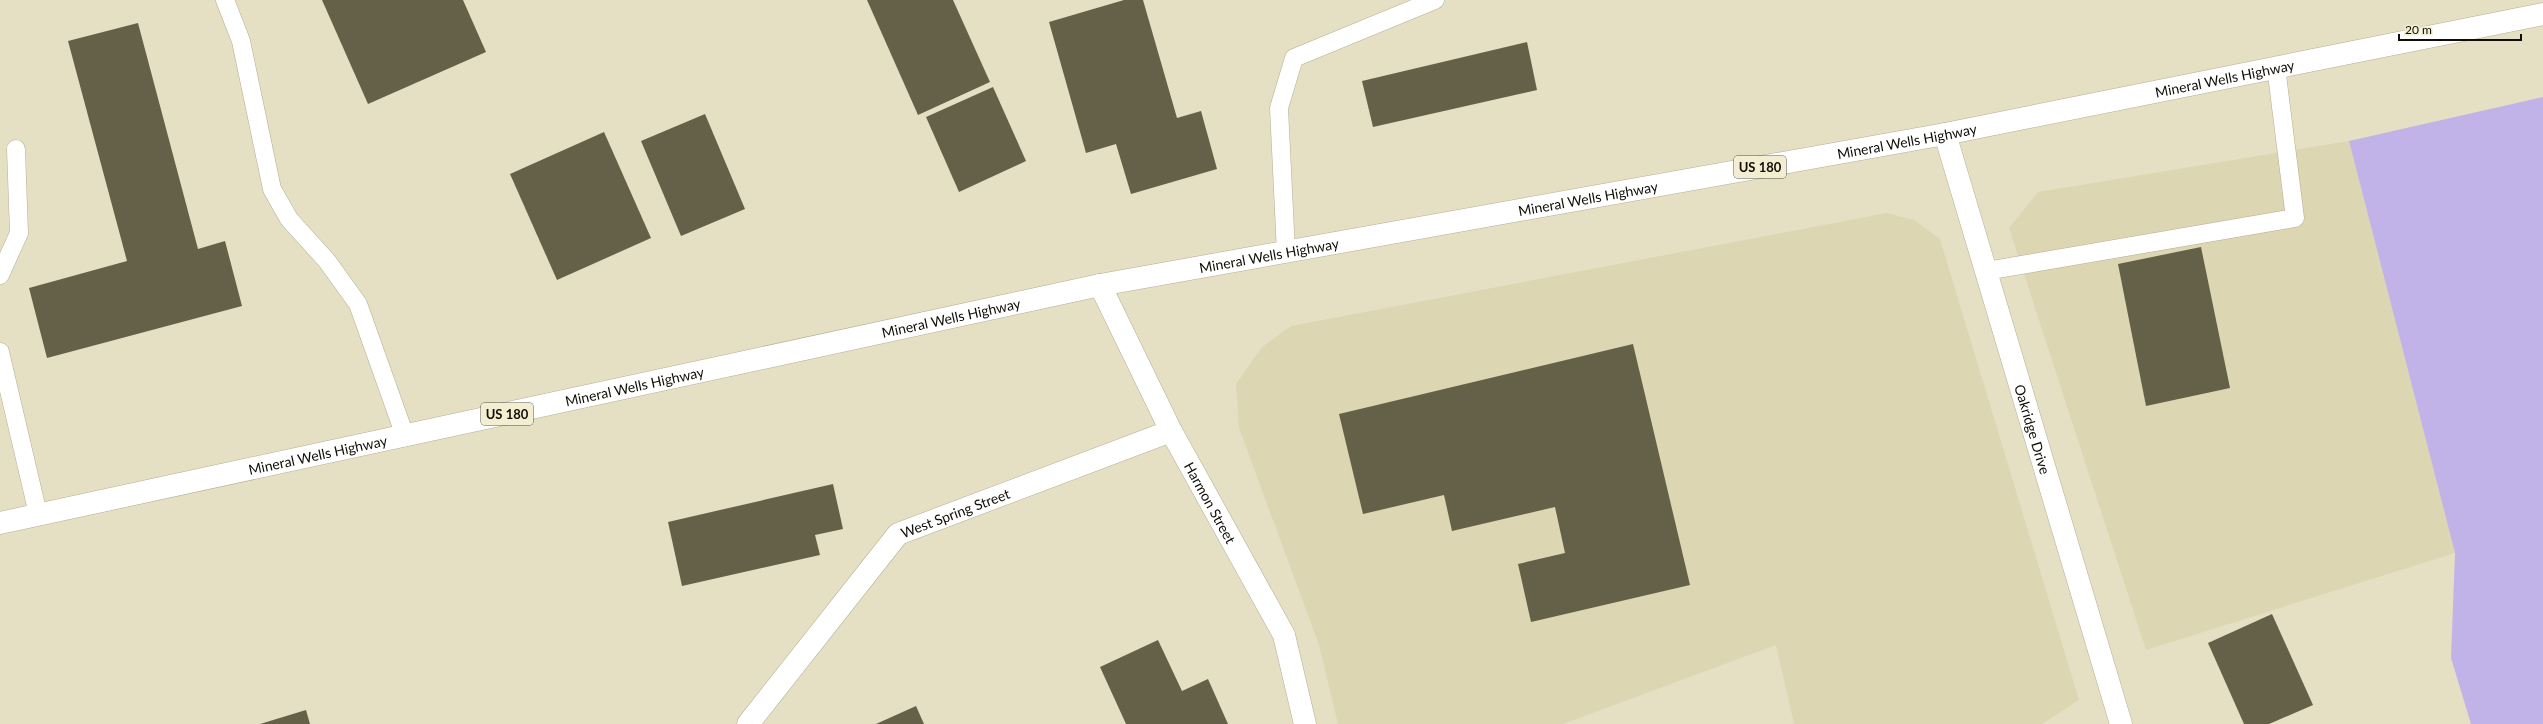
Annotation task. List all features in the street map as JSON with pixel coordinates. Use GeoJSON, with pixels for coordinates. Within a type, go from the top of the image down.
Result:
{"type":"FeatureCollection","features":[{"type":"Feature","properties":{"kind":"main road","name":"Mineral Wells Highway"},"geometry":{"type":"LineString","coordinates":[[0,523],[1100,285],[1945,134],[2543,14]]}},
{"type":"Feature","properties":{"kind":"main road","name":"Oakridge Drive"},"geometry":{"type":"LineString","coordinates":[[1945,134],[2121,724]]}},
{"type":"Feature","properties":{"kind":"main road","name":"Harmon Street"},"geometry":{"type":"LineString","coordinates":[[1100,285],[1171,431],[1284,635],[1305,724]]}},
{"type":"Feature","properties":{"kind":"main road","name":"West Spring Street"},"geometry":{"type":"LineString","coordinates":[[748,724],[898,534],[1171,431]]}},
{"type":"Feature","properties":{"kind":"lane"},"geometry":{"type":"LineString","coordinates":[[224,0],[241,41],[272,189],[289,219],[327,261],[358,304],[405,436]]}},
{"type":"Feature","properties":{"kind":"lane"},"geometry":{"type":"LineString","coordinates":[[1286,252],[1278,108],[1294,58],[1401,7],[1435,0]]}},
{"type":"Feature","properties":{"kind":"lane"},"geometry":{"type":"LineString","coordinates":[[1986,271],[2295,218],[2276,67]]}},
{"type":"Feature","properties":{"kind":"lane"},"geometry":{"type":"LineString","coordinates":[[0,275],[19,233],[16,149]]}},
{"type":"Feature","properties":{"kind":"lane"},"geometry":{"type":"LineString","coordinates":[[0,352],[38,514]]}},
{"type":"Feature","properties":{"kind":"shaded area"},"geometry":{"type":"Polygon","coordinates":[[[2543,97],[2543,724],[2471,724],[2451,658],[2455,553],[2349,141],[2543,97]]]}},
{"type":"Feature","properties":{"kind":"shaded area"},"geometry":{"type":"Polygon","coordinates":[[[2349,141],[2455,553],[2146,650],[2009,228],[2038,192],[2349,141]]]}},
{"type":"Feature","properties":{"kind":"shaded area"},"geometry":{"type":"Polygon","coordinates":[[[1887,213],[1914,220],[1940,239],[2079,700],[2042,724],[1794,724],[1776,645],[1563,724],[1338,724],[1319,645],[1239,428],[1236,384],[1262,347],[1291,326],[1887,213]]]}},
{"type":"Feature","properties":{"kind":"building"},"geometry":{"type":"Polygon","coordinates":[[[322,0],[463,0],[486,52],[368,104],[322,0]]]}},
{"type":"Feature","properties":{"kind":"building"},"geometry":{"type":"Polygon","coordinates":[[[867,0],[953,0],[990,82],[918,115],[867,0]]]}},
{"type":"Feature","properties":{"kind":"building"},"geometry":{"type":"Polygon","coordinates":[[[1124,0],[1143,0],[1177,118],[1201,111],[1217,169],[1131,194],[1116,144],[1086,153],[1049,22],[1124,0]]]}},
{"type":"Feature","properties":{"kind":"building"},"geometry":{"type":"Polygon","coordinates":[[[138,23],[198,249],[225,241],[242,306],[47,358],[29,288],[127,261],[68,41],[138,23]]]}},
{"type":"Feature","properties":{"kind":"building"},"geometry":{"type":"Polygon","coordinates":[[[1527,42],[1537,90],[1373,127],[1362,81],[1527,42]]]}},
{"type":"Feature","properties":{"kind":"building"},"geometry":{"type":"Polygon","coordinates":[[[993,87],[1026,161],[959,192],[926,117],[993,87]]]}},
{"type":"Feature","properties":{"kind":"building"},"geometry":{"type":"Polygon","coordinates":[[[705,114],[745,209],[681,236],[641,141],[705,114]]]}},
{"type":"Feature","properties":{"kind":"building"},"geometry":{"type":"Polygon","coordinates":[[[604,132],[651,238],[557,280],[510,174],[604,132]]]}},
{"type":"Feature","properties":{"kind":"building"},"geometry":{"type":"Polygon","coordinates":[[[2201,247],[2230,388],[2146,406],[2118,264],[2201,247]]]}},
{"type":"Feature","properties":{"kind":"building"},"geometry":{"type":"Polygon","coordinates":[[[1633,344],[1690,585],[1531,622],[1518,564],[1565,553],[1555,507],[1452,531],[1444,495],[1363,514],[1339,414],[1633,344]]]}},
{"type":"Feature","properties":{"kind":"building"},"geometry":{"type":"Polygon","coordinates":[[[833,484],[843,529],[815,535],[820,555],[682,586],[668,522],[833,484]]]}},
{"type":"Feature","properties":{"kind":"building"},"geometry":{"type":"Polygon","coordinates":[[[2272,614],[2313,705],[2269,724],[2244,724],[2208,643],[2272,614]]]}},
{"type":"Feature","properties":{"kind":"building"},"geometry":{"type":"Polygon","coordinates":[[[1158,640],[1182,691],[1208,679],[1228,724],[1126,724],[1100,667],[1158,640]]]}},
{"type":"Feature","properties":{"kind":"building"},"geometry":{"type":"Polygon","coordinates":[[[916,706],[924,724],[876,724],[916,706]]]}},
{"type":"Feature","properties":{"kind":"building"},"geometry":{"type":"Polygon","coordinates":[[[306,710],[310,724],[260,724],[306,710]]]}}]}
